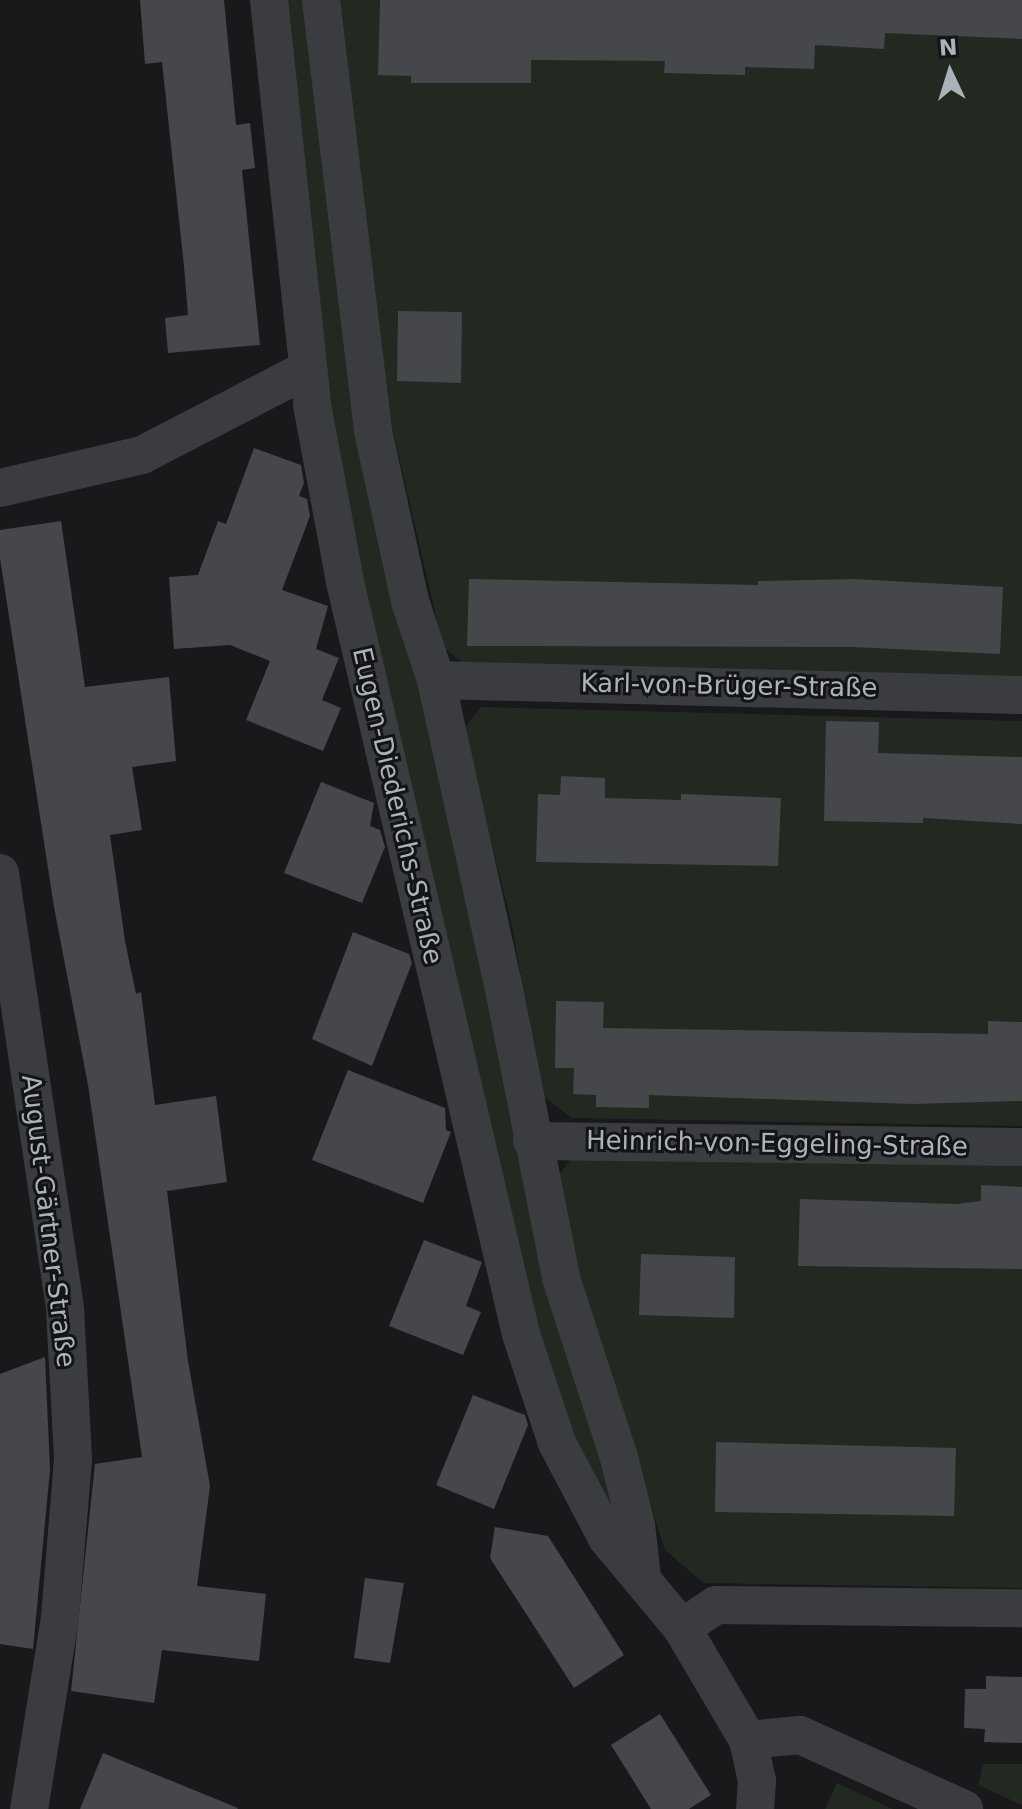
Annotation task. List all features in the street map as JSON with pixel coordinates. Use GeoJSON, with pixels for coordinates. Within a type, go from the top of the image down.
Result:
{"type":"FeatureCollection","features":[{"type":"Feature","properties":{"kind":"street","name":"Eugen-Diederichs-Straße"},"geometry":{"type":"LineString","coordinates":[[269,0],[308,369],[348,596],[521,1334],[557,1443],[607,1538],[682,1628],[748,1740],[757,1781],[755,1809]]}},
{"type":"Feature","properties":{"kind":"street"},"geometry":{"type":"LineString","coordinates":[[321,0],[373,431],[410,601],[436,680],[561,1278],[636,1525],[642,1577]]}},
{"type":"Feature","properties":{"kind":"street"},"geometry":{"type":"LineString","coordinates":[[0,488],[142,455],[308,369]]}},
{"type":"Feature","properties":{"kind":"street","name":"Karl-von-Brüger-Straße"},"geometry":{"type":"LineString","coordinates":[[436,680],[1022,695]]}},
{"type":"Feature","properties":{"kind":"street","name":"August-Gärtner-Straße"},"geometry":{"type":"LineString","coordinates":[[0,873],[65,1310],[73,1459],[60,1618],[29,1809]]}},
{"type":"Feature","properties":{"kind":"street","name":"Heinrich-von-Eggeling-Straße"},"geometry":{"type":"LineString","coordinates":[[532,1141],[1022,1147]]}},
{"type":"Feature","properties":{"kind":"street"},"geometry":{"type":"LineString","coordinates":[[682,1628],[716,1605],[1022,1608]]}},
{"type":"Feature","properties":{"kind":"street"},"geometry":{"type":"LineString","coordinates":[[748,1740],[800,1735],[964,1809]]}},
{"type":"Feature","properties":{"kind":"shaded area"},"geometry":{"type":"Polygon","coordinates":[[[279,0],[304,0],[353,404],[617,1495],[611,1524],[531,1334],[324,408],[279,0]]]}},
{"type":"Feature","properties":{"kind":"shaded area"},"geometry":{"type":"Polygon","coordinates":[[[338,0],[1022,0],[1022,680],[471,669],[443,647],[387,405],[338,0]]]}},
{"type":"Feature","properties":{"kind":"shaded area"},"geometry":{"type":"Polygon","coordinates":[[[481,707],[1022,721],[1022,1126],[572,1118],[543,1096],[510,916],[463,730],[481,707]]]}},
{"type":"Feature","properties":{"kind":"shaded area"},"geometry":{"type":"Polygon","coordinates":[[[574,1155],[1022,1162],[1022,1588],[704,1583],[665,1550],[572,1254],[558,1176],[574,1155]]]}},
{"type":"Feature","properties":{"kind":"shaded area"},"geometry":{"type":"Polygon","coordinates":[[[983,1764],[1022,1764],[1022,1805],[978,1785],[983,1764]]]}},
{"type":"Feature","properties":{"kind":"shaded area"},"geometry":{"type":"Polygon","coordinates":[[[837,1783],[893,1809],[825,1809],[837,1783]]]}},
{"type":"Feature","properties":{"kind":"building"},"geometry":{"type":"Polygon","coordinates":[[[140,0],[224,0],[236,125],[250,123],[255,168],[242,170],[260,345],[168,353],[165,318],[188,315],[162,62],[145,64],[140,0]]]}},
{"type":"Feature","properties":{"kind":"building"},"geometry":{"type":"Polygon","coordinates":[[[380,0],[1022,0],[1022,39],[885,33],[884,49],[815,45],[814,69],[745,67],[745,75],[664,73],[665,61],[531,60],[531,83],[411,83],[411,76],[378,75],[380,0]]]}},
{"type":"Feature","properties":{"kind":"building"},"geometry":{"type":"Polygon","coordinates":[[[398,311],[462,312],[461,383],[397,381],[398,311]]]}},
{"type":"Feature","properties":{"kind":"building"},"geometry":{"type":"Polygon","coordinates":[[[254,448],[301,465],[304,483],[299,496],[307,499],[310,516],[282,590],[328,606],[316,649],[339,658],[322,700],[341,708],[323,751],[246,720],[270,661],[230,645],[174,649],[169,577],[198,575],[218,521],[226,524],[254,448]]]}},
{"type":"Feature","properties":{"kind":"building"},"geometry":{"type":"Polygon","coordinates":[[[61,521],[85,687],[169,677],[176,761],[132,767],[142,830],[110,835],[125,941],[136,994],[141,992],[155,1105],[216,1096],[227,1182],[167,1191],[188,1361],[210,1486],[197,1586],[266,1594],[259,1661],[162,1650],[154,1703],[71,1691],[95,1464],[142,1457],[88,1085],[54,907],[0,558],[0,530],[61,521]]]}},
{"type":"Feature","properties":{"kind":"building"},"geometry":{"type":"Polygon","coordinates":[[[469,579],[758,585],[758,581],[854,579],[1003,587],[1000,654],[852,647],[467,646],[469,579]]]}},
{"type":"Feature","properties":{"kind":"building"},"geometry":{"type":"Polygon","coordinates":[[[826,721],[879,722],[878,753],[1022,757],[1022,824],[923,818],[923,823],[824,821],[826,721]]]}},
{"type":"Feature","properties":{"kind":"building"},"geometry":{"type":"Polygon","coordinates":[[[561,776],[605,778],[605,798],[681,800],[681,794],[781,798],[778,866],[536,862],[538,794],[560,795],[561,776]]]}},
{"type":"Feature","properties":{"kind":"building"},"geometry":{"type":"Polygon","coordinates":[[[321,782],[374,803],[370,826],[380,830],[385,847],[362,903],[284,873],[321,782]]]}},
{"type":"Feature","properties":{"kind":"building"},"geometry":{"type":"Polygon","coordinates":[[[353,932],[409,954],[412,963],[372,1066],[312,1039],[353,932]]]}},
{"type":"Feature","properties":{"kind":"building"},"geometry":{"type":"Polygon","coordinates":[[[556,1001],[604,1002],[603,1028],[988,1034],[988,1021],[1022,1022],[1022,1101],[912,1104],[649,1095],[649,1108],[596,1107],[596,1095],[573,1094],[574,1068],[555,1068],[556,1001]]]}},
{"type":"Feature","properties":{"kind":"building"},"geometry":{"type":"Polygon","coordinates":[[[348,1070],[445,1108],[446,1130],[451,1132],[423,1203],[312,1160],[348,1070]]]}},
{"type":"Feature","properties":{"kind":"building"},"geometry":{"type":"Polygon","coordinates":[[[981,1185],[1022,1187],[1022,1269],[798,1266],[800,1199],[957,1204],[981,1201],[981,1185]]]}},
{"type":"Feature","properties":{"kind":"building"},"geometry":{"type":"Polygon","coordinates":[[[424,1240],[482,1262],[466,1306],[481,1312],[463,1355],[389,1326],[424,1240]]]}},
{"type":"Feature","properties":{"kind":"building"},"geometry":{"type":"Polygon","coordinates":[[[641,1254],[735,1257],[734,1318],[639,1315],[641,1254]]]}},
{"type":"Feature","properties":{"kind":"building"},"geometry":{"type":"Polygon","coordinates":[[[45,1357],[50,1470],[33,1649],[0,1644],[0,1374],[45,1357]]]}},
{"type":"Feature","properties":{"kind":"building"},"geometry":{"type":"Polygon","coordinates":[[[473,1395],[525,1415],[528,1425],[494,1509],[436,1485],[473,1395]]]}},
{"type":"Feature","properties":{"kind":"building"},"geometry":{"type":"Polygon","coordinates":[[[716,1442],[956,1448],[954,1516],[715,1512],[716,1442]]]}},
{"type":"Feature","properties":{"kind":"building"},"geometry":{"type":"Polygon","coordinates":[[[495,1527],[548,1536],[624,1655],[574,1688],[490,1558],[495,1527]]]}},
{"type":"Feature","properties":{"kind":"building"},"geometry":{"type":"Polygon","coordinates":[[[365,1578],[404,1583],[390,1663],[354,1658],[365,1578]]]}},
{"type":"Feature","properties":{"kind":"building"},"geometry":{"type":"Polygon","coordinates":[[[986,1676],[1022,1677],[1022,1743],[984,1742],[985,1729],[964,1728],[965,1689],[986,1689],[986,1676]]]}},
{"type":"Feature","properties":{"kind":"building"},"geometry":{"type":"Polygon","coordinates":[[[660,1714],[711,1795],[689,1809],[651,1809],[611,1745],[660,1714]]]}},
{"type":"Feature","properties":{"kind":"building"},"geometry":{"type":"Polygon","coordinates":[[[103,1753],[238,1808],[80,1809],[103,1753]]]}}]}
